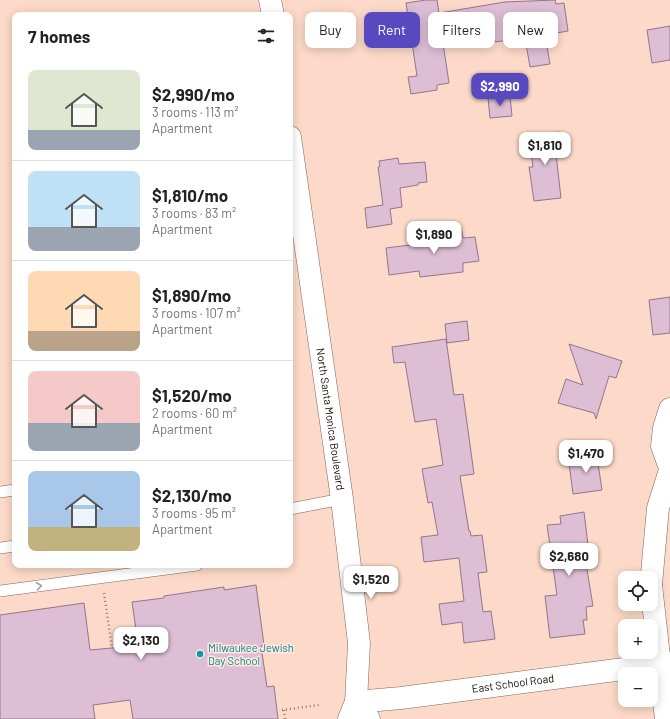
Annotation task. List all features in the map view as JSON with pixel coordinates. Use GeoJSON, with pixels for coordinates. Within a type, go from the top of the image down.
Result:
{"type":"FeatureCollection","features":[{"type":"Feature","properties":{"kind":"street"},"geometry":{"type":"LineString","coordinates":[[270,0],[272,12]]}},
{"type":"Feature","properties":{"kind":"street","name":"North Santa Monica Boulevard"},"geometry":{"type":"LineString","coordinates":[[293,159],[342,499],[359,642],[352,710]]}},
{"type":"Feature","properties":{"kind":"street"},"geometry":{"type":"LineString","coordinates":[[652,571],[658,508],[670,469],[662,446],[664,428],[670,409]]}},
{"type":"Feature","properties":{"kind":"street"},"geometry":{"type":"LineString","coordinates":[[655,611],[664,663],[666,719]]}},
{"type":"Feature","properties":{"kind":"street","name":"East School Road"},"geometry":{"type":"LineString","coordinates":[[352,710],[401,698],[664,663]]}},
{"type":"Feature","properties":{"kind":"street"},"geometry":{"type":"LineString","coordinates":[[352,710],[369,719]]}},
{"type":"Feature","properties":{"kind":"lane"},"geometry":{"type":"LineString","coordinates":[[0,492],[12,490]]}},
{"type":"Feature","properties":{"kind":"lane"},"geometry":{"type":"LineString","coordinates":[[293,508],[342,499]]}},
{"type":"Feature","properties":{"kind":"lane"},"geometry":{"type":"LineString","coordinates":[[0,548],[12,546]]}},
{"type":"Feature","properties":{"kind":"lane"},"geometry":{"type":"LineString","coordinates":[[0,591],[174,568]]}},
{"type":"Feature","properties":{"kind":"path"},"geometry":{"type":"LineString","coordinates":[[104,590],[112,648]]}},
{"type":"Feature","properties":{"kind":"path"},"geometry":{"type":"LineString","coordinates":[[285,719],[283,710],[319,705]]}},
{"type":"Feature","properties":{"kind":"building"},"geometry":{"type":"Polygon","coordinates":[[[437,0],[439,12],[428,12],[428,48],[444,48],[449,83],[437,85],[437,90],[411,94],[408,77],[417,76],[413,48],[420,48],[420,12],[407,12],[406,3],[437,0]]]}},
{"type":"Feature","properties":{"kind":"building"},"geometry":{"type":"Polygon","coordinates":[[[555,0],[556,4],[564,3],[568,31],[558,33],[558,12],[503,12],[503,41],[495,42],[495,12],[445,12],[505,2],[555,0]]]}},
{"type":"Feature","properties":{"kind":"building"},"geometry":{"type":"Polygon","coordinates":[[[670,26],[670,60],[652,63],[647,30],[670,26]]]}},
{"type":"Feature","properties":{"kind":"building"},"geometry":{"type":"Polygon","coordinates":[[[527,48],[547,48],[550,64],[530,67],[527,48]]]}},
{"type":"Feature","properties":{"kind":"building"},"geometry":{"type":"Polygon","coordinates":[[[510,95],[512,116],[490,118],[488,98],[510,95]]]}},
{"type":"Feature","properties":{"kind":"building"},"geometry":{"type":"Polygon","coordinates":[[[559,132],[562,154],[556,154],[561,198],[534,201],[529,167],[533,167],[529,136],[559,132]]]}},
{"type":"Feature","properties":{"kind":"building"},"geometry":{"type":"Polygon","coordinates":[[[398,158],[399,164],[425,162],[427,182],[400,188],[402,207],[390,209],[392,224],[367,228],[365,208],[383,205],[378,167],[380,166],[379,161],[398,158]]]}},
{"type":"Feature","properties":{"kind":"building"},"geometry":{"type":"Polygon","coordinates":[[[461,227],[463,238],[475,237],[479,261],[463,263],[463,272],[420,277],[419,271],[389,275],[386,248],[443,241],[442,229],[461,227]]]}},
{"type":"Feature","properties":{"kind":"building"},"geometry":{"type":"Polygon","coordinates":[[[670,297],[670,333],[653,335],[649,300],[670,297]]]}},
{"type":"Feature","properties":{"kind":"building"},"geometry":{"type":"Polygon","coordinates":[[[467,321],[469,340],[447,343],[445,324],[467,321]]]}},
{"type":"Feature","properties":{"kind":"building"},"geometry":{"type":"Polygon","coordinates":[[[446,339],[454,395],[463,394],[474,474],[460,476],[469,531],[471,536],[482,535],[487,572],[478,573],[483,612],[491,611],[495,639],[464,643],[462,622],[442,625],[439,604],[464,601],[459,558],[424,562],[421,537],[438,535],[432,502],[428,503],[422,469],[443,465],[436,419],[415,422],[405,362],[394,363],[392,347],[446,339]]]}},
{"type":"Feature","properties":{"kind":"building"},"geometry":{"type":"Polygon","coordinates":[[[569,344],[622,361],[616,378],[609,376],[596,419],[594,413],[558,403],[566,379],[583,385],[569,344]]]}},
{"type":"Feature","properties":{"kind":"building"},"geometry":{"type":"Polygon","coordinates":[[[596,450],[602,490],[573,494],[569,463],[581,462],[580,452],[596,450]]]}},
{"type":"Feature","properties":{"kind":"building"},"geometry":{"type":"Polygon","coordinates":[[[584,512],[588,545],[583,546],[593,606],[586,607],[587,620],[583,620],[585,634],[550,638],[545,596],[557,595],[547,525],[561,524],[560,516],[584,512]]]}},
{"type":"Feature","properties":{"kind":"building","name":"Milwaukee Jewish Day School"},"geometry":{"type":"Polygon","coordinates":[[[256,585],[264,645],[261,646],[267,687],[274,686],[278,719],[133,719],[130,700],[93,705],[95,719],[0,719],[0,615],[84,603],[90,650],[112,648],[138,644],[132,602],[164,598],[164,596],[224,587],[224,590],[256,585]]]}},
{"type":"Feature","properties":{"kind":"place","name":"Milwaukee Jewish Day School"},"geometry":{"type":"Point","coordinates":[200,654]}}]}
